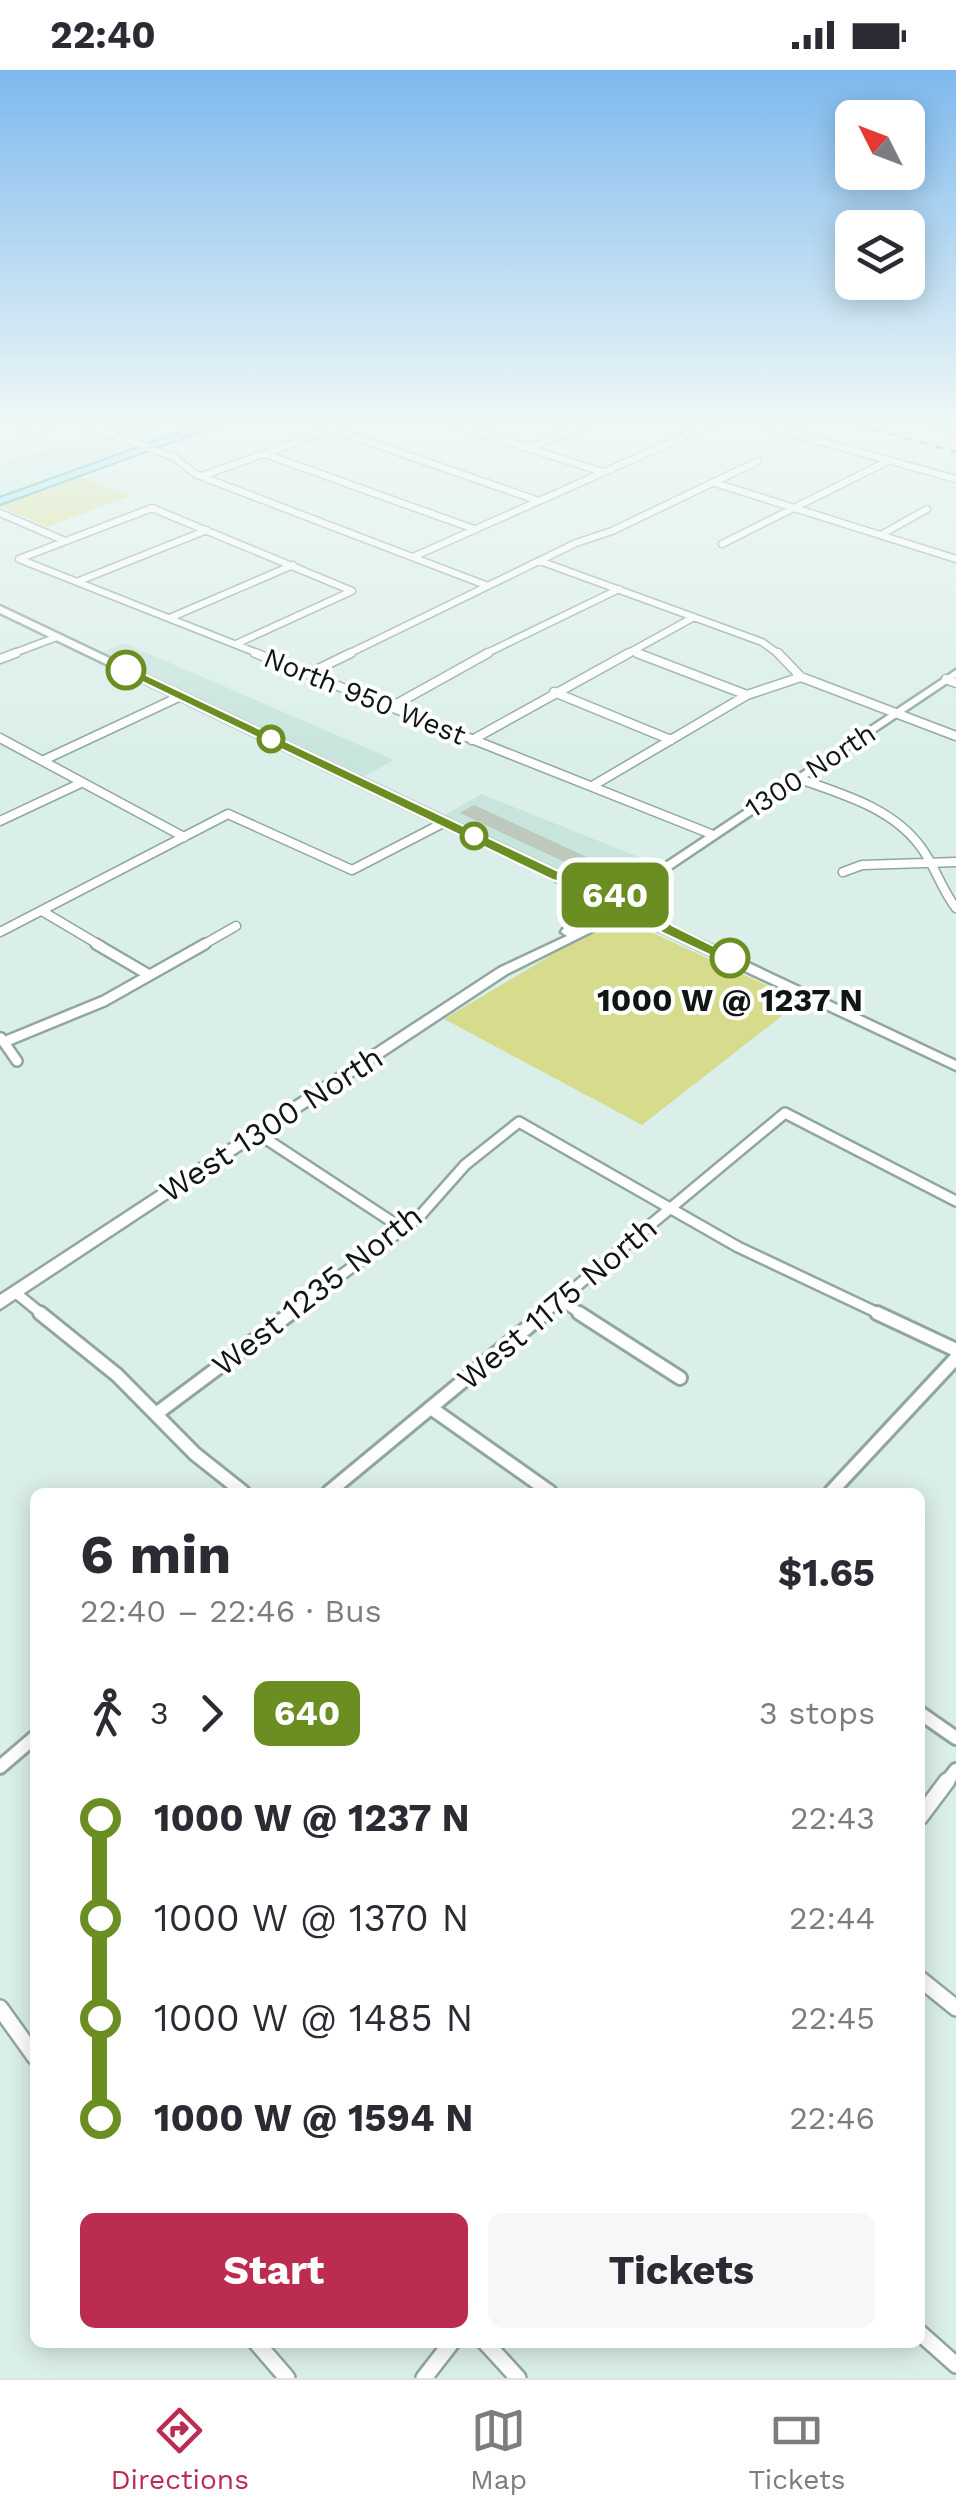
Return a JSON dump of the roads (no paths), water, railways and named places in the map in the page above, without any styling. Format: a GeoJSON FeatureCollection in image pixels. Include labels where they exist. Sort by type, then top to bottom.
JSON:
{"type":"FeatureCollection","features":[{"type":"Feature","properties":{"kind":"street"},"geometry":{"type":"LineString","coordinates":[[46,533],[65,541],[87,533]]}},
{"type":"Feature","properties":{"kind":"street"},"geometry":{"type":"LineString","coordinates":[[78,582],[200,533]]}},
{"type":"Feature","properties":{"kind":"street"},"geometry":{"type":"LineString","coordinates":[[214,533],[352,591],[236,644]]}},
{"type":"Feature","properties":{"kind":"street"},"geometry":{"type":"LineString","coordinates":[[350,533],[488,586]]}},
{"type":"Feature","properties":{"kind":"street"},"geometry":{"type":"LineString","coordinates":[[413,557],[469,533]]}},
{"type":"Feature","properties":{"kind":"street"},"geometry":{"type":"LineString","coordinates":[[308,674],[602,533]]}},
{"type":"Feature","properties":{"kind":"street"},"geometry":{"type":"LineString","coordinates":[[722,544],[745,533]]}},
{"type":"Feature","properties":{"kind":"street"},"geometry":{"type":"LineString","coordinates":[[874,533],[956,559]]}},
{"type":"Feature","properties":{"kind":"street"},"geometry":{"type":"LineString","coordinates":[[881,535],[885,533]]}},
{"type":"Feature","properties":{"kind":"street","name":"North 950 West"},"geometry":{"type":"LineString","coordinates":[[65,541],[18,558],[711,834]]}},
{"type":"Feature","properties":{"kind":"street"},"geometry":{"type":"LineString","coordinates":[[540,561],[774,647],[802,677],[956,736]]}},
{"type":"Feature","properties":{"kind":"street"},"geometry":{"type":"LineString","coordinates":[[172,617],[293,565]]}},
{"type":"Feature","properties":{"kind":"street"},"geometry":{"type":"LineString","coordinates":[[391,707],[619,590]]}},
{"type":"Feature","properties":{"kind":"street"},"geometry":{"type":"LineString","coordinates":[[0,609],[557,876],[631,898],[630,911]]}},
{"type":"Feature","properties":{"kind":"street"},"geometry":{"type":"LineString","coordinates":[[472,740],[694,618]]}},
{"type":"Feature","properties":{"kind":"street"},"geometry":{"type":"LineString","coordinates":[[0,660],[57,636]]}},
{"type":"Feature","properties":{"kind":"street"},"geometry":{"type":"LineString","coordinates":[[631,650],[747,695]]}},
{"type":"Feature","properties":{"kind":"street"},"geometry":{"type":"LineString","coordinates":[[594,786],[747,695],[802,677]]}},
{"type":"Feature","properties":{"kind":"street","name":"1300 North"},"geometry":{"type":"LineString","coordinates":[[599,904],[665,868],[711,834],[953,678]]}},
{"type":"Feature","properties":{"kind":"street"},"geometry":{"type":"LineString","coordinates":[[554,692],[671,740]]}},
{"type":"Feature","properties":{"kind":"street"},"geometry":{"type":"LineString","coordinates":[[44,760],[181,696]]}},
{"type":"Feature","properties":{"kind":"street"},"geometry":{"type":"LineString","coordinates":[[0,738],[184,837]]}},
{"type":"Feature","properties":{"kind":"street"},"geometry":{"type":"LineString","coordinates":[[797,778],[863,802],[888,816],[920,845],[938,884],[956,908]]}},
{"type":"Feature","properties":{"kind":"street"},"geometry":{"type":"LineString","coordinates":[[0,821],[81,783]]}},
{"type":"Feature","properties":{"kind":"street"},"geometry":{"type":"LineString","coordinates":[[0,932],[228,814],[352,870],[445,822]]}},
{"type":"Feature","properties":{"kind":"street"},"geometry":{"type":"LineString","coordinates":[[843,872],[862,865],[956,862]]}},
{"type":"Feature","properties":{"kind":"street","name":"1300 North"},"geometry":{"type":"LineString","coordinates":[[630,911],[665,868]]}},
{"type":"Feature","properties":{"kind":"street"},"geometry":{"type":"LineString","coordinates":[[557,876],[599,904],[630,911],[956,1066]]}},
{"type":"Feature","properties":{"kind":"street","name":"West 1300 North"},"geometry":{"type":"LineString","coordinates":[[544,950],[599,904]]}},
{"type":"Feature","properties":{"kind":"street"},"geometry":{"type":"LineString","coordinates":[[42,910],[150,975]]}},
{"type":"Feature","properties":{"kind":"street","name":"West 1300 North"},"geometry":{"type":"LineString","coordinates":[[0,1303],[503,971],[630,911]]}},
{"type":"Feature","properties":{"kind":"street"},"geometry":{"type":"LineString","coordinates":[[17,1061],[2,1040],[104,1001],[236,926]]}},
{"type":"Feature","properties":{"kind":"street","name":"West 1175 North"},"geometry":{"type":"LineString","coordinates":[[335,1488],[785,1113],[956,1201]]}},
{"type":"Feature","properties":{"kind":"street","name":"West 1235 North"},"geometry":{"type":"LineString","coordinates":[[156,1414],[403,1230],[419,1217],[464,1162],[519,1122],[670,1208]]}},
{"type":"Feature","properties":{"kind":"street"},"geometry":{"type":"LineString","coordinates":[[257,1133],[403,1230]]}},
{"type":"Feature","properties":{"kind":"street"},"geometry":{"type":"LineString","coordinates":[[670,1208],[785,1271],[877,1309],[956,1350]]}},
{"type":"Feature","properties":{"kind":"street"},"geometry":{"type":"LineString","coordinates":[[16,1293],[118,1375],[195,1454],[238,1488]]}},
{"type":"Feature","properties":{"kind":"street"},"geometry":{"type":"LineString","coordinates":[[560,1300],[680,1378]]}},
{"type":"Feature","properties":{"kind":"street"},"geometry":{"type":"LineString","coordinates":[[835,1488],[956,1358]]}},
{"type":"Feature","properties":{"kind":"street"},"geometry":{"type":"LineString","coordinates":[[431,1408],[544,1488]]}},
{"type":"Feature","properties":{"kind":"street"},"geometry":{"type":"LineString","coordinates":[[925,1716],[956,1738]]}},
{"type":"Feature","properties":{"kind":"street"},"geometry":{"type":"LineString","coordinates":[[0,1767],[30,1742]]}},
{"type":"Feature","properties":{"kind":"street"},"geometry":{"type":"LineString","coordinates":[[925,1810],[956,1770]]}},
{"type":"Feature","properties":{"kind":"street"},"geometry":{"type":"LineString","coordinates":[[925,1983],[956,2008]]}},
{"type":"Feature","properties":{"kind":"street"},"geometry":{"type":"LineString","coordinates":[[0,2008],[30,2051]]}},
{"type":"Feature","properties":{"kind":"street"},"geometry":{"type":"LineString","coordinates":[[925,2337],[956,2365]]}},
{"type":"Feature","properties":{"kind":"street"},"geometry":{"type":"LineString","coordinates":[[261,2348],[286,2378]]}},
{"type":"Feature","properties":{"kind":"street"},"geometry":{"type":"LineString","coordinates":[[424,2378],[447,2348]]}},
{"type":"Feature","properties":{"kind":"street"},"geometry":{"type":"LineString","coordinates":[[490,2348],[518,2378]]}},
{"type":"Feature","properties":{"kind":"place","name":"1000 W @ 1237 N"},"geometry":{"type":"Point","coordinates":[730,958]}}]}
